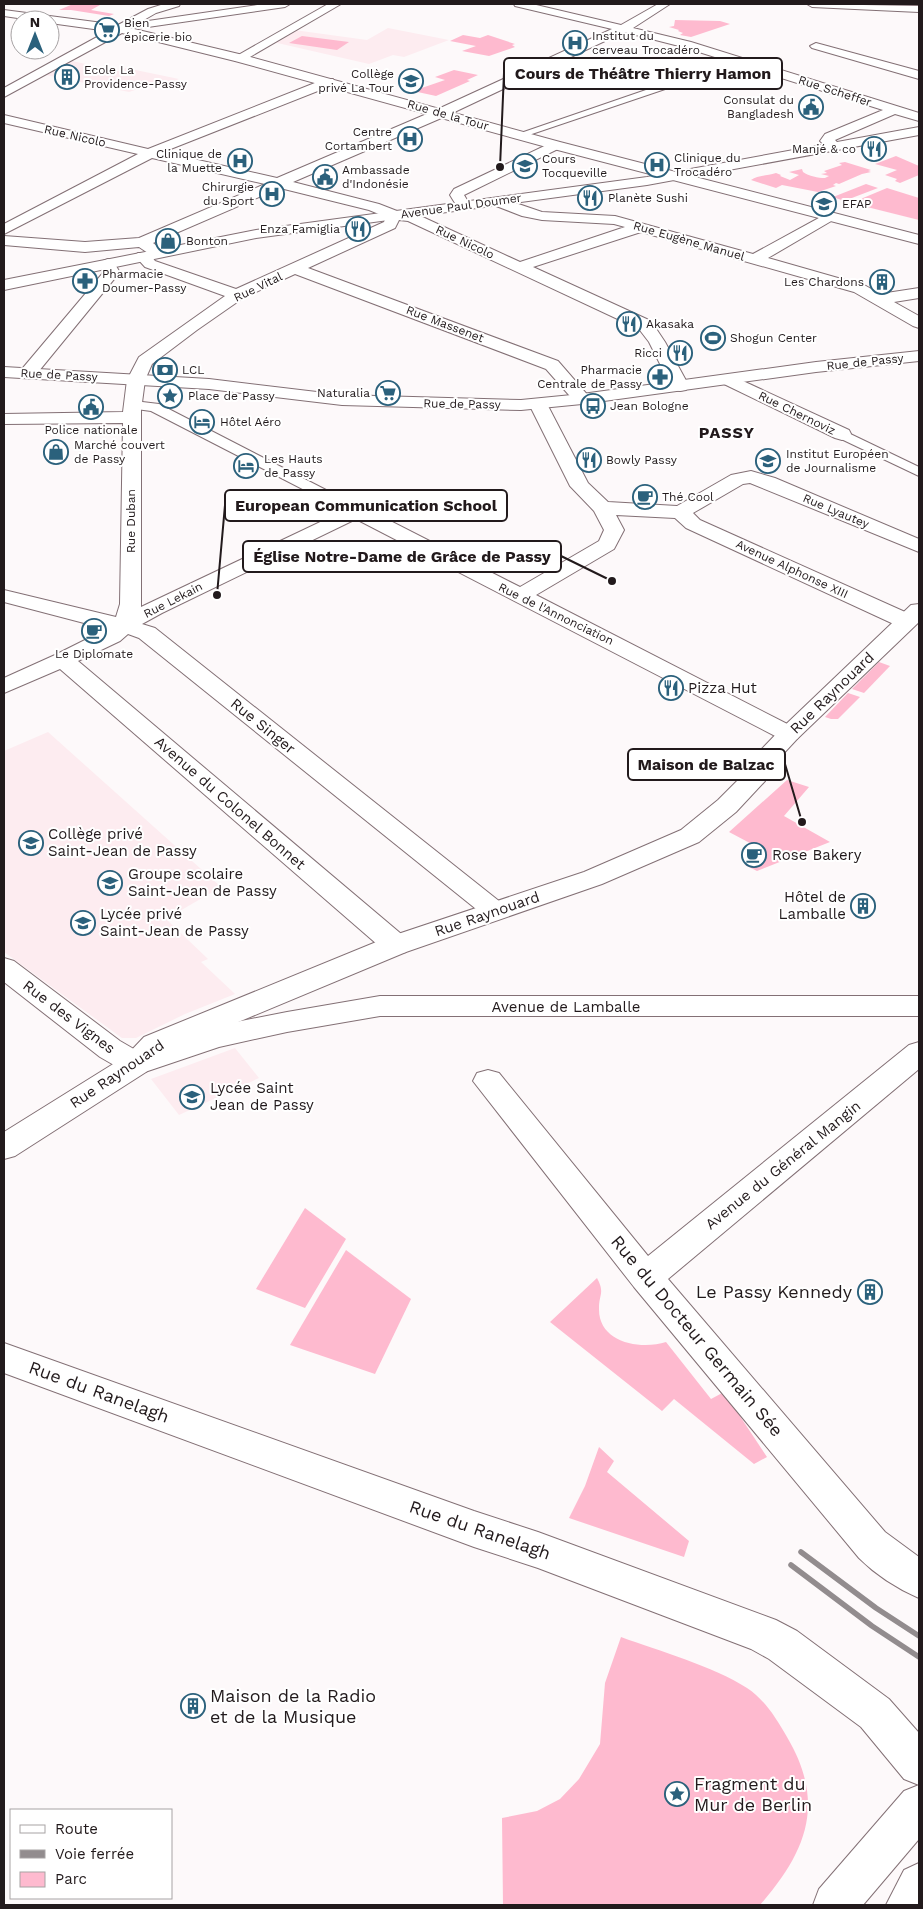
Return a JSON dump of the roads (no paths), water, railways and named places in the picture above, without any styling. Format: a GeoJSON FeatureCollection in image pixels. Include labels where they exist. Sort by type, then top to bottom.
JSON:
{"type":"FeatureCollection","features":[{"type":"Feature","properties":{"kind":"street"},"geometry":{"type":"LineString","coordinates":[[4,92],[152,11],[175,4]]}},
{"type":"Feature","properties":{"kind":"street"},"geometry":{"type":"LineString","coordinates":[[124,27],[285,4]]}},
{"type":"Feature","properties":{"kind":"street"},"geometry":{"type":"LineString","coordinates":[[240,58],[336,4]]}},
{"type":"Feature","properties":{"kind":"street","name":"Rue Scheffer"},"geometry":{"type":"LineString","coordinates":[[520,4],[687,44],[919,117]]}},
{"type":"Feature","properties":{"kind":"street"},"geometry":{"type":"LineString","coordinates":[[4,285],[108,264],[279,183],[441,114],[624,28],[665,4]]}},
{"type":"Feature","properties":{"kind":"street"},"geometry":{"type":"LineString","coordinates":[[812,4],[919,9]]}},
{"type":"Feature","properties":{"kind":"street","name":"Rue de la Tour"},"geometry":{"type":"LineString","coordinates":[[4,13],[124,27],[674,177],[919,240]]}},
{"type":"Feature","properties":{"kind":"street"},"geometry":{"type":"LineString","coordinates":[[816,46],[919,75]]}},
{"type":"Feature","properties":{"kind":"street"},"geometry":{"type":"LineString","coordinates":[[520,135],[739,60]]}},
{"type":"Feature","properties":{"kind":"street"},"geometry":{"type":"LineString","coordinates":[[863,69],[878,64]]}},
{"type":"Feature","properties":{"kind":"street"},"geometry":{"type":"LineString","coordinates":[[818,85],[834,79]]}},
{"type":"Feature","properties":{"kind":"street"},"geometry":{"type":"LineString","coordinates":[[4,230],[148,153],[329,82]]}},
{"type":"Feature","properties":{"kind":"street"},"geometry":{"type":"LineString","coordinates":[[835,146],[828,144],[827,141],[830,137],[893,110]]}},
{"type":"Feature","properties":{"kind":"street","name":"Rue Nicolo"},"geometry":{"type":"LineString","coordinates":[[4,118],[374,206],[394,215],[411,216],[645,325],[657,342],[680,386]]}},
{"type":"Feature","properties":{"kind":"street","name":"Avenue Paul Doumer"},"geometry":{"type":"LineString","coordinates":[[142,249],[160,253],[256,234],[674,177],[919,131]]}},
{"type":"Feature","properties":{"kind":"street"},"geometry":{"type":"LineString","coordinates":[[463,205],[457,195],[459,192],[555,145]]}},
{"type":"Feature","properties":{"kind":"street","name":"Rue Eugène Manuel"},"geometry":{"type":"LineString","coordinates":[[496,201],[527,213],[542,216],[612,219],[860,289],[919,323]]}},
{"type":"Feature","properties":{"kind":"street","name":"Rue Vital"},"geometry":{"type":"LineString","coordinates":[[136,380],[145,361],[191,326],[237,295],[390,225],[394,215]]}},
{"type":"Feature","properties":{"kind":"street"},"geometry":{"type":"LineString","coordinates":[[754,260],[828,217]]}},
{"type":"Feature","properties":{"kind":"street"},"geometry":{"type":"LineString","coordinates":[[519,267],[642,227]]}},
{"type":"Feature","properties":{"kind":"street"},"geometry":{"type":"LineString","coordinates":[[4,240],[142,249]]}},
{"type":"Feature","properties":{"kind":"street"},"geometry":{"type":"LineString","coordinates":[[142,249],[150,264],[237,295]]}},
{"type":"Feature","properties":{"kind":"street"},"geometry":{"type":"LineString","coordinates":[[28,373],[109,275],[111,271],[108,264]]}},
{"type":"Feature","properties":{"kind":"street","name":"Rue Massenet"},"geometry":{"type":"LineString","coordinates":[[296,268],[552,365],[582,399]]}},
{"type":"Feature","properties":{"kind":"street"},"geometry":{"type":"LineString","coordinates":[[879,300],[919,293]]}},
{"type":"Feature","properties":{"kind":"street","name":"Rue de Passy"},"geometry":{"type":"LineString","coordinates":[[4,372],[209,384],[342,400],[538,404],[919,356]]}},
{"type":"Feature","properties":{"kind":"street"},"geometry":{"type":"LineString","coordinates":[[4,419],[133,411],[136,380]]}},
{"type":"Feature","properties":{"kind":"street","name":"Rue Chernoviz"},"geometry":{"type":"LineString","coordinates":[[730,380],[919,472]]}},
{"type":"Feature","properties":{"kind":"street"},"geometry":{"type":"LineString","coordinates":[[519,596],[607,545],[614,530],[603,508],[580,486],[538,404]]}},
{"type":"Feature","properties":{"kind":"street","name":"Rue de l'Annonciation"},"geometry":{"type":"LineString","coordinates":[[133,411],[154,407],[789,734]]}},
{"type":"Feature","properties":{"kind":"street","name":"Rue Duban"},"geometry":{"type":"LineString","coordinates":[[125,625],[132,604],[133,411]]}},
{"type":"Feature","properties":{"kind":"street","name":"Rue Lyautey"},"geometry":{"type":"LineString","coordinates":[[681,512],[738,479],[751,477],[768,482],[919,546]]}},
{"type":"Feature","properties":{"kind":"street"},"geometry":{"type":"LineString","coordinates":[[603,508],[681,512]]}},
{"type":"Feature","properties":{"kind":"street","name":"Rue Lekain"},"geometry":{"type":"LineString","coordinates":[[4,686],[112,636],[125,625],[154,608],[356,511]]}},
{"type":"Feature","properties":{"kind":"street","name":"Avenue Alphonse XIII"},"geometry":{"type":"LineString","coordinates":[[681,512],[693,524],[913,616]]}},
{"type":"Feature","properties":{"kind":"street","name":"Rue Singer"},"geometry":{"type":"LineString","coordinates":[[4,596],[104,622],[125,625],[147,633],[495,911]]}},
{"type":"Feature","properties":{"kind":"street","name":"Rue Raynouard"},"geometry":{"type":"LineString","coordinates":[[4,1147],[136,1064],[154,1045],[396,945],[593,878],[690,836],[727,806],[756,776],[761,764],[789,734],[913,616]]}},
{"type":"Feature","properties":{"kind":"street","name":"Avenue du Colonel Bonnet"},"geometry":{"type":"LineString","coordinates":[[63,660],[396,945]]}},
{"type":"Feature","properties":{"kind":"street","name":"Rue des Vignes"},"geometry":{"type":"LineString","coordinates":[[4,968],[110,1049],[136,1064]]}},
{"type":"Feature","properties":{"kind":"street","name":"Avenue de Lamballe"},"geometry":{"type":"LineString","coordinates":[[136,1064],[216,1037],[287,1022],[380,1006],[919,1006]]}},
{"type":"Feature","properties":{"kind":"street","name":"Avenue de Lamballe"},"geometry":{"type":"LineString","coordinates":[[184,1033],[216,1037]]}},
{"type":"Feature","properties":{"kind":"street","name":"Avenue du Général Mangin"},"geometry":{"type":"LineString","coordinates":[[646,1277],[919,1053]]}},
{"type":"Feature","properties":{"kind":"street","name":"Rue du Docteur Germain Sée"},"geometry":{"type":"LineString","coordinates":[[488,1080],[646,1277],[872,1545],[919,1579]]}},
{"type":"Feature","properties":{"kind":"street","name":"Rue du Ranelagh"},"geometry":{"type":"LineString","coordinates":[[4,1358],[474,1529],[538,1550],[762,1634],[783,1645],[875,1713],[919,1764]]}},
{"type":"Feature","properties":{"kind":"street"},"geometry":{"type":"LineString","coordinates":[[835,1905],[919,1806]]}},
{"type":"Feature","properties":{"kind":"street"},"geometry":{"type":"LineString","coordinates":[[908,1905],[919,1885]]}},
{"type":"Feature","properties":{"kind":"railway"},"geometry":{"type":"LineString","coordinates":[[801,1552],[876,1608],[919,1636]]}},
{"type":"Feature","properties":{"kind":"railway"},"geometry":{"type":"LineString","coordinates":[[791,1565],[872,1626],[919,1657]]}},
{"type":"Feature","properties":{"kind":"place","name":"Bien épicerie bio"},"geometry":{"type":"Point","coordinates":[107,30]}},
{"type":"Feature","properties":{"kind":"place","name":"Institut du cerveau Trocadéro"},"geometry":{"type":"Point","coordinates":[575,43]}},
{"type":"Feature","properties":{"kind":"place","name":"Ecole La Providence-Passy"},"geometry":{"type":"Point","coordinates":[67,77]}},
{"type":"Feature","properties":{"kind":"place","name":"Collège privé La Tour"},"geometry":{"type":"Point","coordinates":[411,81]}},
{"type":"Feature","properties":{"kind":"place","name":"Consulat du Bangladesh"},"geometry":{"type":"Point","coordinates":[811,107]}},
{"type":"Feature","properties":{"kind":"place","name":"Centre Cortambert"},"geometry":{"type":"Point","coordinates":[410,139]}},
{"type":"Feature","properties":{"kind":"place","name":"Manjé & co"},"geometry":{"type":"Point","coordinates":[874,149]}},
{"type":"Feature","properties":{"kind":"place","name":"Clinique de la Muette"},"geometry":{"type":"Point","coordinates":[240,161]}},
{"type":"Feature","properties":{"kind":"place","name":"Clinique du Trocadéro"},"geometry":{"type":"Point","coordinates":[657,165]}},
{"type":"Feature","properties":{"kind":"place","name":"Cours Tocqueville"},"geometry":{"type":"Point","coordinates":[525,166]}},
{"type":"Feature","properties":{"kind":"place","name":"Cours de Théâtre Thierry Hamon"},"geometry":{"type":"Point","coordinates":[500,167]}},
{"type":"Feature","properties":{"kind":"place","name":"Ambassade d'Indonésie"},"geometry":{"type":"Point","coordinates":[325,177]}},
{"type":"Feature","properties":{"kind":"place","name":"Chirurgie du Sport"},"geometry":{"type":"Point","coordinates":[272,194]}},
{"type":"Feature","properties":{"kind":"place","name":"Planète Sushi"},"geometry":{"type":"Point","coordinates":[590,198]}},
{"type":"Feature","properties":{"kind":"place","name":"EFAP"},"geometry":{"type":"Point","coordinates":[824,204]}},
{"type":"Feature","properties":{"kind":"place","name":"Enza Famiglia"},"geometry":{"type":"Point","coordinates":[358,229]}},
{"type":"Feature","properties":{"kind":"place","name":"Bonton"},"geometry":{"type":"Point","coordinates":[168,241]}},
{"type":"Feature","properties":{"kind":"place","name":"Pharmacie Doumer-Passy"},"geometry":{"type":"Point","coordinates":[85,281]}},
{"type":"Feature","properties":{"kind":"place","name":"Les Chardons"},"geometry":{"type":"Point","coordinates":[882,282]}},
{"type":"Feature","properties":{"kind":"place","name":"Akasaka"},"geometry":{"type":"Point","coordinates":[629,324]}},
{"type":"Feature","properties":{"kind":"place","name":"Shogun Center"},"geometry":{"type":"Point","coordinates":[713,338]}},
{"type":"Feature","properties":{"kind":"place","name":"Ricci"},"geometry":{"type":"Point","coordinates":[680,353]}},
{"type":"Feature","properties":{"kind":"place","name":"LCL"},"geometry":{"type":"Point","coordinates":[165,370]}},
{"type":"Feature","properties":{"kind":"place","name":"Pharmacie Centrale de Passy"},"geometry":{"type":"Point","coordinates":[660,377]}},
{"type":"Feature","properties":{"kind":"place","name":"Naturalia"},"geometry":{"type":"Point","coordinates":[388,393]}},
{"type":"Feature","properties":{"kind":"place","name":"Place de Passy"},"geometry":{"type":"Point","coordinates":[170,396]}},
{"type":"Feature","properties":{"kind":"place","name":"Jean Bologne"},"geometry":{"type":"Point","coordinates":[593,406]}},
{"type":"Feature","properties":{"kind":"place","name":"Police nationale"},"geometry":{"type":"Point","coordinates":[91,407]}},
{"type":"Feature","properties":{"kind":"place","name":"Hôtel Aéro"},"geometry":{"type":"Point","coordinates":[202,422]}},
{"type":"Feature","properties":{"kind":"place","name":"Marché couvert de Passy"},"geometry":{"type":"Point","coordinates":[56,452]}},
{"type":"Feature","properties":{"kind":"place","name":"Bowly Passy"},"geometry":{"type":"Point","coordinates":[589,460]}},
{"type":"Feature","properties":{"kind":"place","name":"Institut Européen de Journalisme"},"geometry":{"type":"Point","coordinates":[768,461]}},
{"type":"Feature","properties":{"kind":"place","name":"Les Hauts de Passy"},"geometry":{"type":"Point","coordinates":[246,466]}},
{"type":"Feature","properties":{"kind":"place","name":"Thé Cool"},"geometry":{"type":"Point","coordinates":[645,497]}},
{"type":"Feature","properties":{"kind":"place","name":"Église Notre-Dame de Grâce de Passy"},"geometry":{"type":"Point","coordinates":[612,581]}},
{"type":"Feature","properties":{"kind":"place","name":"European Communication School"},"geometry":{"type":"Point","coordinates":[217,595]}},
{"type":"Feature","properties":{"kind":"place","name":"Le Diplomate"},"geometry":{"type":"Point","coordinates":[94,631]}},
{"type":"Feature","properties":{"kind":"place","name":"Pizza Hut"},"geometry":{"type":"Point","coordinates":[671,688]}},
{"type":"Feature","properties":{"kind":"place","name":"Maison de Balzac"},"geometry":{"type":"Point","coordinates":[802,822]}},
{"type":"Feature","properties":{"kind":"place","name":"Collège privé Saint-Jean de Passy"},"geometry":{"type":"Point","coordinates":[31,843]}},
{"type":"Feature","properties":{"kind":"place","name":"Rose Bakery"},"geometry":{"type":"Point","coordinates":[754,855]}},
{"type":"Feature","properties":{"kind":"place","name":"Groupe scolaire Saint-Jean de Passy"},"geometry":{"type":"Point","coordinates":[110,883]}},
{"type":"Feature","properties":{"kind":"place","name":"Hôtel de Lamballe"},"geometry":{"type":"Point","coordinates":[863,906]}},
{"type":"Feature","properties":{"kind":"place","name":"Lycée privé Saint-Jean de Passy"},"geometry":{"type":"Point","coordinates":[83,923]}},
{"type":"Feature","properties":{"kind":"place","name":"Lycée Saint Jean de Passy"},"geometry":{"type":"Point","coordinates":[192,1097]}},
{"type":"Feature","properties":{"kind":"place","name":"Le Passy Kennedy"},"geometry":{"type":"Point","coordinates":[870,1292]}},
{"type":"Feature","properties":{"kind":"place","name":"Maison de la Radio et de la Musique"},"geometry":{"type":"Point","coordinates":[193,1706]}},
{"type":"Feature","properties":{"kind":"place","name":"Fragment du Mur de Berlin"},"geometry":{"type":"Point","coordinates":[677,1794]}},
{"type":"Feature","properties":{"kind":"district","name":"PASSY"},"geometry":{"type":"Point","coordinates":[727,432]}}]}
